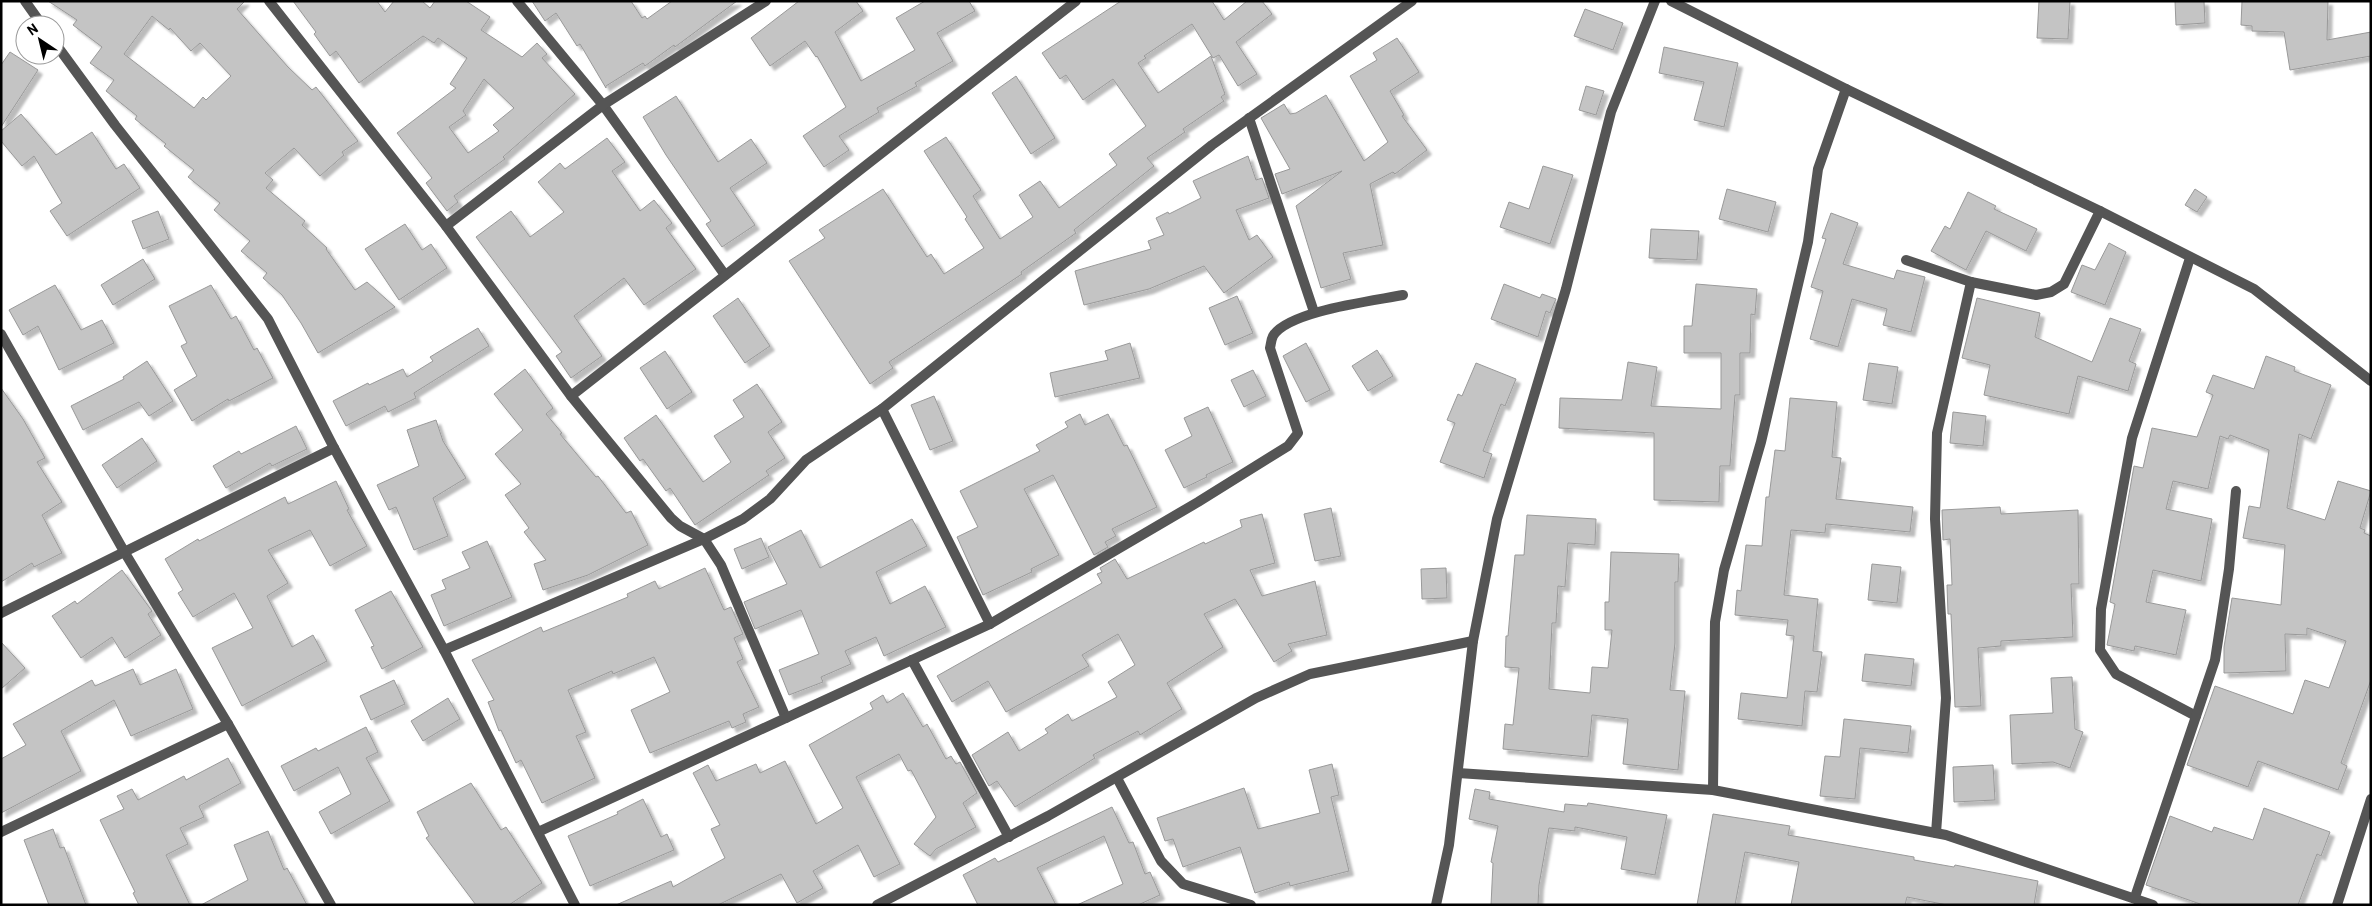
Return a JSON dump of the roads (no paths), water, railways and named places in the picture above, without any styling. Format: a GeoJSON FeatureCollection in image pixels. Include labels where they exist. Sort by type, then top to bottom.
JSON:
{"type":"FeatureCollection","features":[{"type":"Feature","properties":{"kind":"street"},"geometry":{"type":"LineString","coordinates":[[25,1],[35,15]]}},
{"type":"Feature","properties":{"kind":"street"},"geometry":{"type":"LineString","coordinates":[[269,1],[446,226],[571,396],[671,518],[680,526],[704,539],[722,565],[786,718]]}},
{"type":"Feature","properties":{"kind":"street"},"geometry":{"type":"LineString","coordinates":[[517,1],[603,105],[725,275]]}},
{"type":"Feature","properties":{"kind":"street"},"geometry":{"type":"LineString","coordinates":[[571,396],[1076,1]]}},
{"type":"Feature","properties":{"kind":"street"},"geometry":{"type":"LineString","coordinates":[[444,650],[704,539],[743,519],[770,498],[806,460],[882,409],[1212,145],[1412,1]]}},
{"type":"Feature","properties":{"kind":"street"},"geometry":{"type":"LineString","coordinates":[[1436,905],[1449,845],[1473,640],[1497,520],[1566,289],[1611,112],[1654,1]]}},
{"type":"Feature","properties":{"kind":"street"},"geometry":{"type":"LineString","coordinates":[[1671,1],[1846,89],[2100,211],[2254,289],[2371,382]]}},
{"type":"Feature","properties":{"kind":"street"},"geometry":{"type":"LineString","coordinates":[[446,226],[603,105],[761,3]]}},
{"type":"Feature","properties":{"kind":"street"},"geometry":{"type":"LineString","coordinates":[[65,57],[115,126],[268,319],[334,448],[444,650],[575,905]]}},
{"type":"Feature","properties":{"kind":"street"},"geometry":{"type":"LineString","coordinates":[[1713,790],[1714,622],[1724,570],[1760,442],[1808,242],[1818,169],[1846,89]]}},
{"type":"Feature","properties":{"kind":"street"},"geometry":{"type":"LineString","coordinates":[[1249,118],[1314,312]]}},
{"type":"Feature","properties":{"kind":"street"},"geometry":{"type":"LineString","coordinates":[[1906,260],[1971,282],[2036,295],[2051,292],[2064,284],[2100,211]]}},
{"type":"Feature","properties":{"kind":"street"},"geometry":{"type":"LineString","coordinates":[[2190,258],[2132,438],[2101,609],[2100,650],[2116,674],[2196,716]]}},
{"type":"Feature","properties":{"kind":"street"},"geometry":{"type":"LineString","coordinates":[[1936,833],[1946,698],[1935,519],[1938,434],[1971,282]]}},
{"type":"Feature","properties":{"kind":"street"},"geometry":{"type":"LineString","coordinates":[[538,832],[990,624],[1198,502],[1288,446],[1298,433],[1270,348],[1272,338],[1280,328],[1314,312],[1403,295]]}},
{"type":"Feature","properties":{"kind":"street"},"geometry":{"type":"LineString","coordinates":[[1,334],[125,553],[228,724],[331,905]]}},
{"type":"Feature","properties":{"kind":"street"},"geometry":{"type":"LineString","coordinates":[[882,409],[990,624]]}},
{"type":"Feature","properties":{"kind":"street"},"geometry":{"type":"LineString","coordinates":[[1,613],[334,448]]}},
{"type":"Feature","properties":{"kind":"street"},"geometry":{"type":"LineString","coordinates":[[2135,897],[2215,660],[2229,569],[2236,491]]}},
{"type":"Feature","properties":{"kind":"street"},"geometry":{"type":"LineString","coordinates":[[877,905],[1009,837],[1117,778],[1256,698],[1310,674],[1473,640]]}},
{"type":"Feature","properties":{"kind":"street"},"geometry":{"type":"LineString","coordinates":[[912,660],[1009,837]]}},
{"type":"Feature","properties":{"kind":"street"},"geometry":{"type":"LineString","coordinates":[[1,832],[228,724]]}},
{"type":"Feature","properties":{"kind":"street"},"geometry":{"type":"LineString","coordinates":[[1458,774],[1713,790],[1936,833],[2135,897],[2153,905]]}},
{"type":"Feature","properties":{"kind":"street"},"geometry":{"type":"LineString","coordinates":[[1117,778],[1161,861],[1184,884],[1251,905]]}},
{"type":"Feature","properties":{"kind":"street"},"geometry":{"type":"LineString","coordinates":[[2337,905],[2371,799]]}}]}
